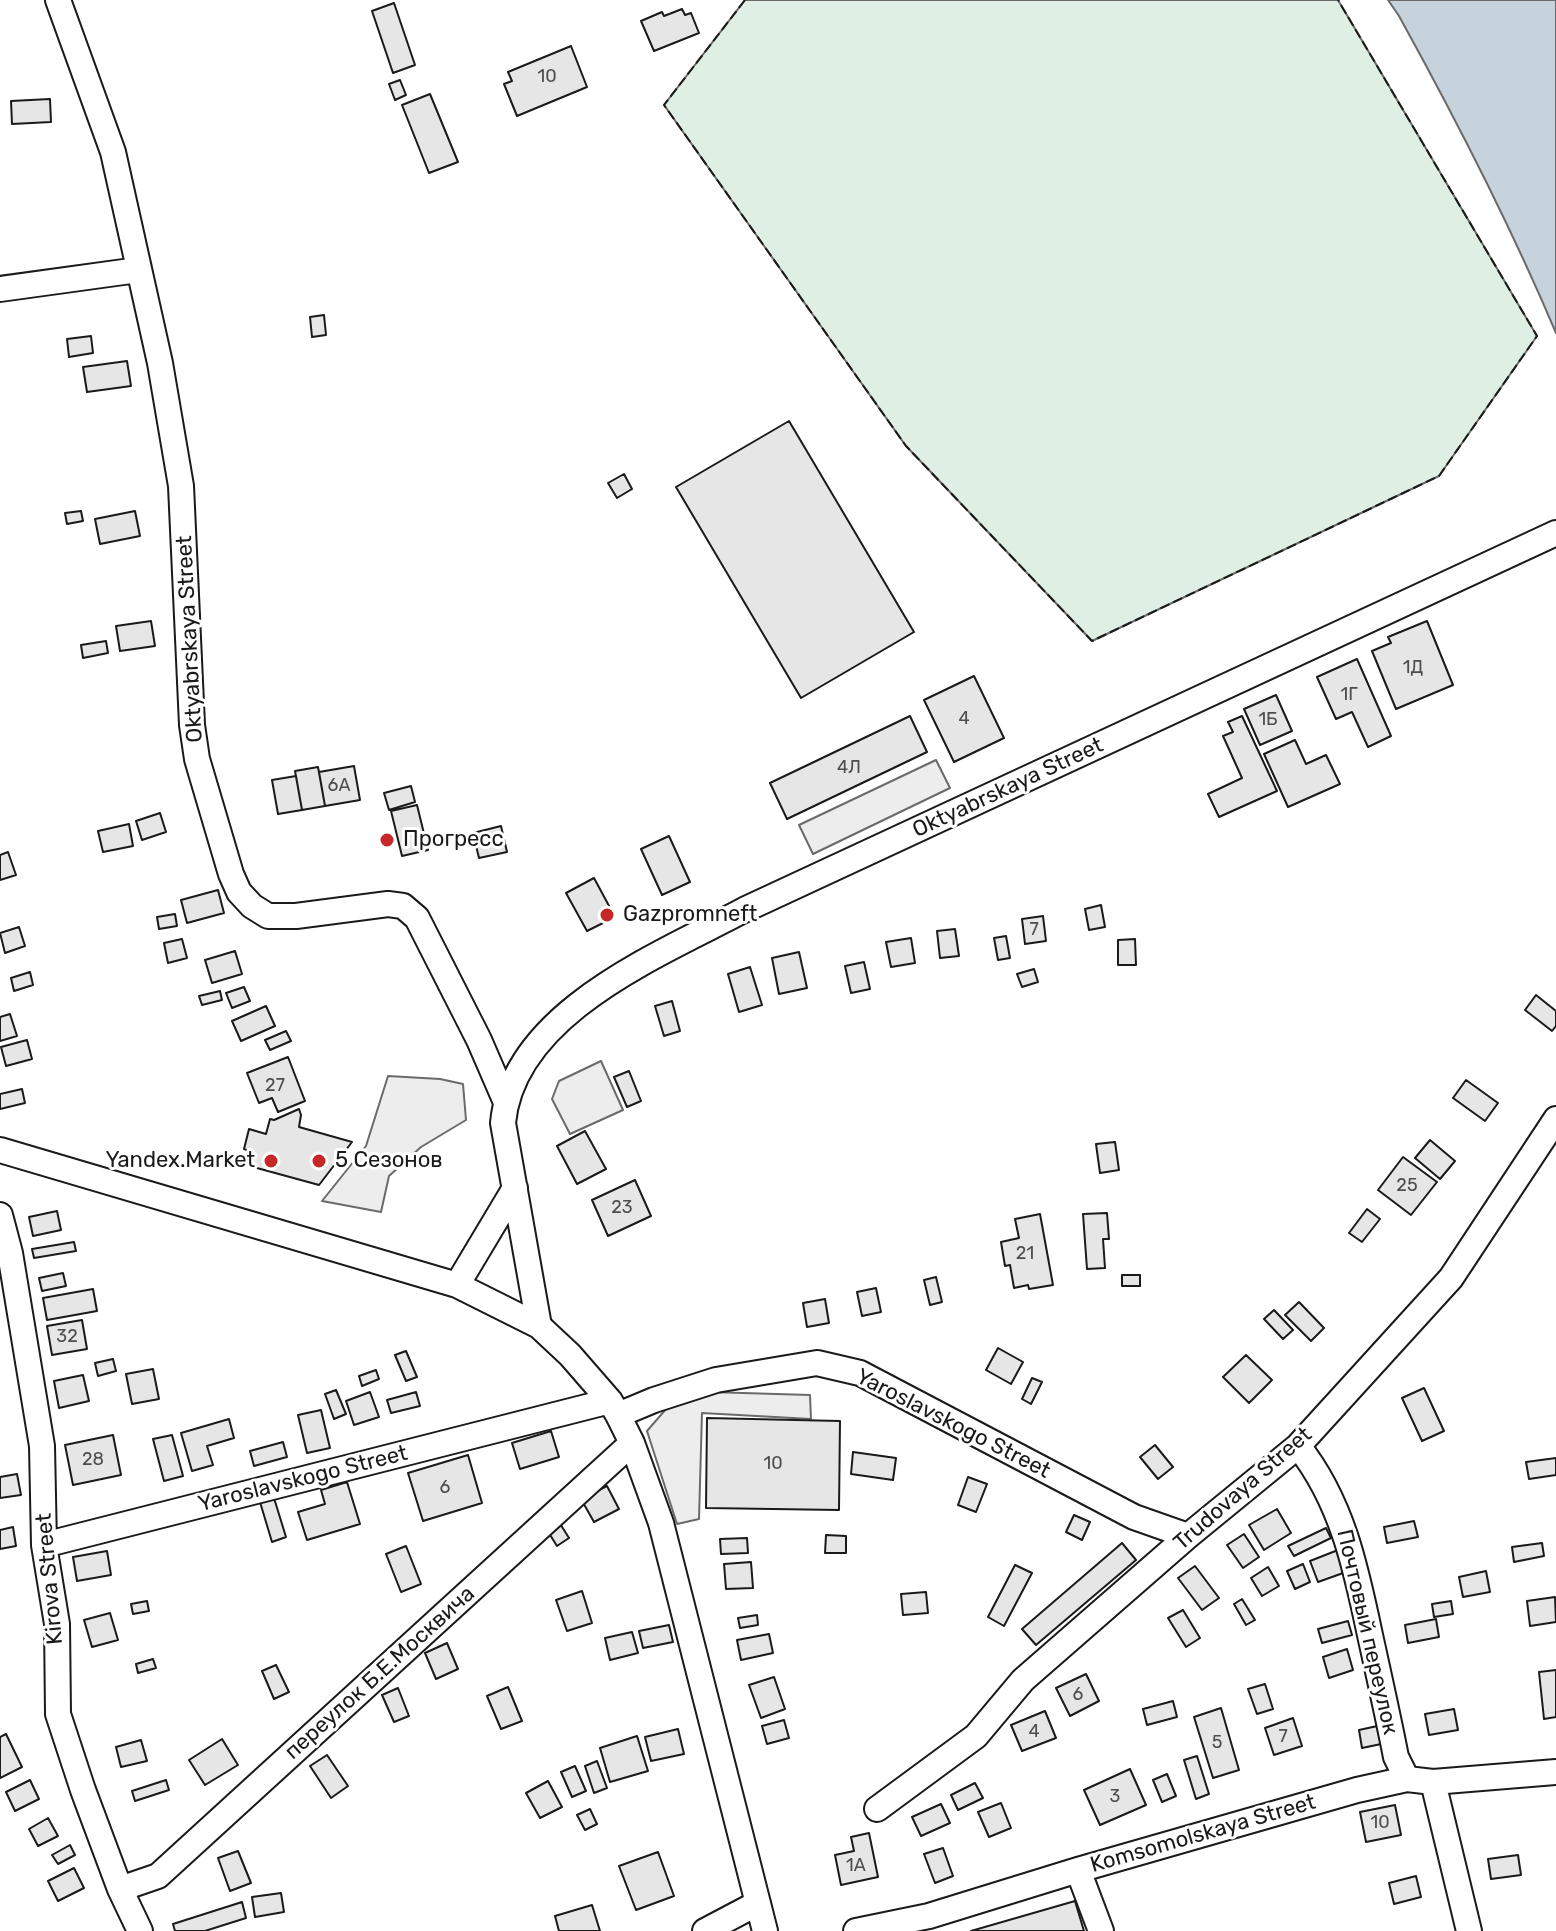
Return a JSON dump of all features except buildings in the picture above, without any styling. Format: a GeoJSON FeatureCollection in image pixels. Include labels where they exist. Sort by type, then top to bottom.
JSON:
{"type":"FeatureCollection","features":[{"type":"Feature","properties":{"kind":"street","name":"Oktyabrskaya Street"},"geometry":{"type":"LineString","coordinates":[[58,0],[113,152],[160,363],[181,486],[192,725],[197,759],[231,874],[239,892],[252,906],[268,916],[343,911],[388,904],[403,906],[417,918],[479,1040],[505,1100]]}},
{"type":"Feature","properties":{"kind":"street"},"geometry":{"type":"LineString","coordinates":[[0,289],[138,270]]}},
{"type":"Feature","properties":{"kind":"street","name":"Oktyabrskaya Street"},"geometry":{"type":"LineString","coordinates":[[539,1326],[503,1123],[505,1100],[519,1068],[553,1027],[584,1001],[648,960],[756,904],[1556,533]]}},
{"type":"Feature","properties":{"kind":"street","name":"Trudovaya Street"},"geometry":{"type":"LineString","coordinates":[[877,1809],[976,1736],[1023,1680],[1188,1536],[1298,1446],[1451,1278],[1556,1119]]}},
{"type":"Feature","properties":{"kind":"street"},"geometry":{"type":"LineString","coordinates":[[0,1150],[457,1285],[539,1326],[570,1355],[614,1408],[632,1443],[661,1523],[765,1931]]}},
{"type":"Feature","properties":{"kind":"street"},"geometry":{"type":"LineString","coordinates":[[457,1285],[515,1188]]}},
{"type":"Feature","properties":{"kind":"street","name":"Kirova Street"},"geometry":{"type":"LineString","coordinates":[[0,1215],[10,1253],[42,1446],[44,1545],[57,1624],[58,1714],[120,1889],[140,1931]]}},
{"type":"Feature","properties":{"kind":"street","name":"Yaroslavskogo Street"},"geometry":{"type":"LineString","coordinates":[[44,1545],[654,1400],[716,1380],[817,1363],[860,1373],[1134,1517],[1188,1536]]}},
{"type":"Feature","properties":{"kind":"street","name":"переулок Б.Е.Москвича"},"geometry":{"type":"LineString","coordinates":[[120,1889],[158,1876],[632,1443]]}},
{"type":"Feature","properties":{"kind":"street","name":"Почтовый переулок"},"geometry":{"type":"LineString","coordinates":[[1298,1446],[1321,1480],[1339,1516],[1354,1560],[1396,1757],[1407,1779]]}},
{"type":"Feature","properties":{"kind":"street","name":"Komsomolskaya Street"},"geometry":{"type":"LineString","coordinates":[[856,1931],[929,1916],[1357,1790],[1407,1779],[1433,1782],[1556,1772]]}},
{"type":"Feature","properties":{"kind":"street"},"geometry":{"type":"LineString","coordinates":[[1433,1782],[1469,1931]]}},
{"type":"Feature","properties":{"kind":"street"},"geometry":{"type":"LineString","coordinates":[[1078,1870],[1101,1931]]}},
{"type":"Feature","properties":{"kind":"street"},"geometry":{"type":"LineString","coordinates":[[705,1931],[758,1903]]}},
{"type":"Feature","properties":{"kind":"green space"},"geometry":{"type":"Polygon","coordinates":[[[745,0],[1338,0],[1537,336],[1439,476],[1092,641],[906,446],[664,105],[745,0]]]}},
{"type":"Feature","properties":{"kind":"shaded area"},"geometry":{"type":"Polygon","coordinates":[[[1388,0],[1556,0],[1556,333],[1482,172],[1388,0]]]}},
{"type":"Feature","properties":{"kind":"shaded area"},"geometry":{"type":"Polygon","coordinates":[[[936,760],[950,788],[813,854],[799,825],[936,760]]]}},
{"type":"Feature","properties":{"kind":"shaded area"},"geometry":{"type":"Polygon","coordinates":[[[601,1061],[623,1110],[570,1134],[552,1099],[559,1081],[601,1061]]]}},
{"type":"Feature","properties":{"kind":"shaded area"},"geometry":{"type":"Polygon","coordinates":[[[388,1076],[440,1079],[463,1084],[466,1120],[421,1147],[389,1176],[381,1212],[322,1201],[366,1146],[388,1076]]]}},
{"type":"Feature","properties":{"kind":"shaded area"},"geometry":{"type":"Polygon","coordinates":[[[709,1392],[810,1395],[811,1419],[702,1413],[699,1519],[677,1524],[647,1431],[666,1409],[709,1392]]]}},
{"type":"Feature","properties":{"kind":"fence"},"geometry":{"type":"LineString","coordinates":[[745,0],[664,105],[906,446],[1092,641],[1439,476],[1537,336],[1338,0]]}},
{"type":"Feature","properties":{"kind":"place","name":"Прогресс"},"geometry":{"type":"Point","coordinates":[387,840]}},
{"type":"Feature","properties":{"kind":"place","name":"Gazpromneft"},"geometry":{"type":"Point","coordinates":[607,915]}},
{"type":"Feature","properties":{"kind":"place","name":"Yandex.Market"},"geometry":{"type":"Point","coordinates":[271,1161]}},
{"type":"Feature","properties":{"kind":"place","name":"5 Сезонов"},"geometry":{"type":"Point","coordinates":[319,1161]}}]}
